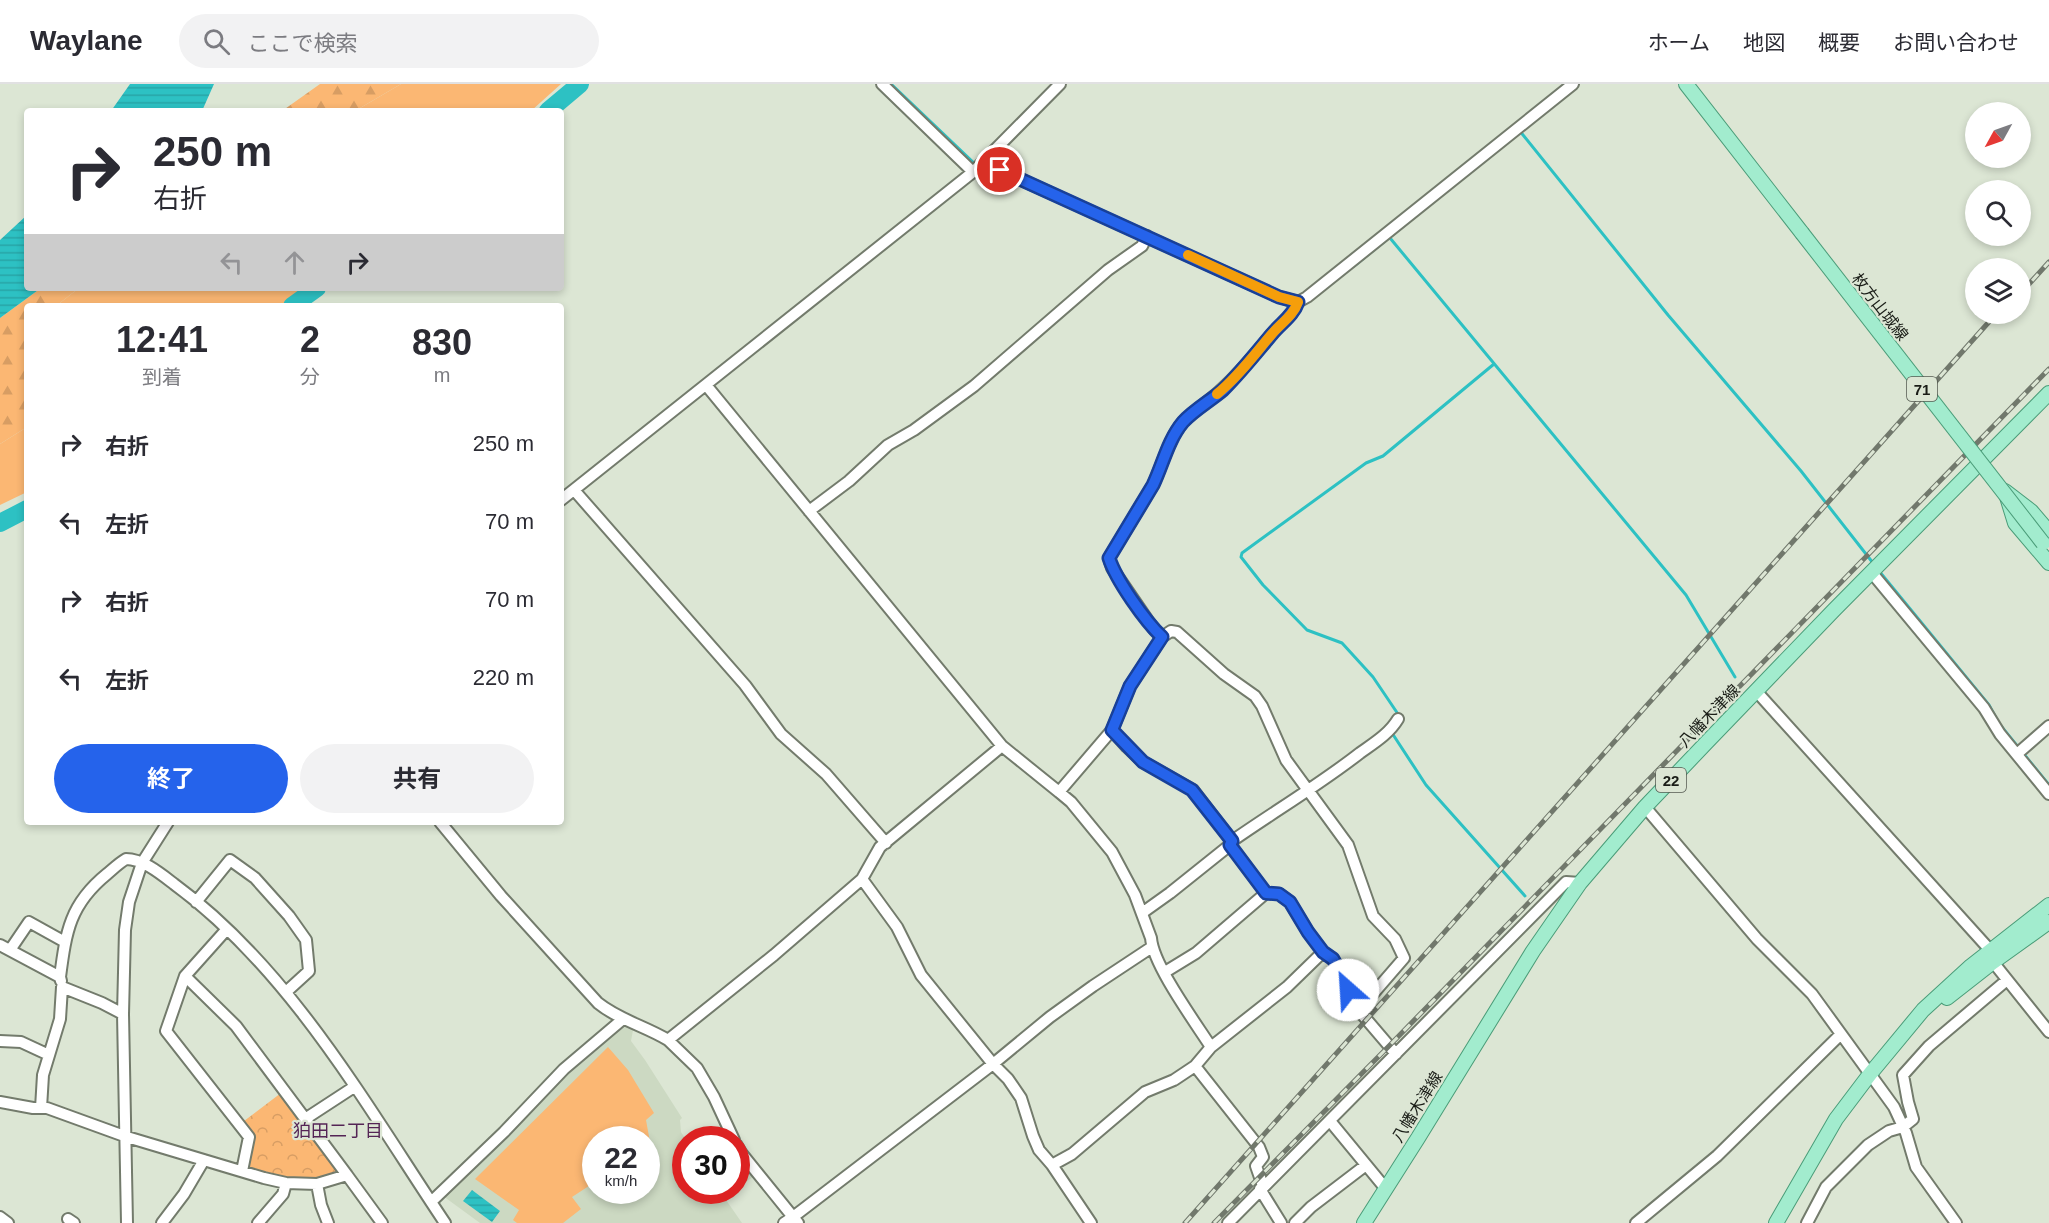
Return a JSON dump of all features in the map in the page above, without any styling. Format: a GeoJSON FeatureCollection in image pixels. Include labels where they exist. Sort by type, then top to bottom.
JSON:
{"type":"FeatureCollection","features":[{"type":"Feature","properties":{"kind":"main road","name":"枚方山城線"},"geometry":{"type":"LineString","coordinates":[[1686,84],[2047,541]]}},
{"type":"Feature","properties":{"kind":"main road","name":"八幡木津線"},"geometry":{"type":"LineString","coordinates":[[1364,1223],[1533,951],[1580,883],[1645,807],[2049,393]]}},
{"type":"Feature","properties":{"kind":"main road","name":"71"},"geometry":{"type":"LineString","coordinates":[[1982,462],[2006,492],[2031,511],[2047,541]]}},
{"type":"Feature","properties":{"kind":"main road","name":"71"},"geometry":{"type":"LineString","coordinates":[[2006,492],[2015,523],[2049,563]]}},
{"type":"Feature","properties":{"kind":"main road"},"geometry":{"type":"LineString","coordinates":[[1776,1223],[1818,1150],[1872,1076],[1926,1017],[2049,905]]}},
{"type":"Feature","properties":{"kind":"main road"},"geometry":{"type":"LineString","coordinates":[[1991,956],[2049,922]]}},
{"type":"Feature","properties":{"kind":"street"},"geometry":{"type":"LineString","coordinates":[[882,84],[973,172]]}},
{"type":"Feature","properties":{"kind":"street"},"geometry":{"type":"LineString","coordinates":[[564,498],[973,172],[1060,84]]}},
{"type":"Feature","properties":{"kind":"street"},"geometry":{"type":"LineString","coordinates":[[1162,637],[1153,628],[1112,568],[1109,558],[1153,485],[1161,460],[1183,423],[1250,363],[1273,333],[1294,312],[1298,302],[1573,84]]}},
{"type":"Feature","properties":{"kind":"street"},"geometry":{"type":"LineString","coordinates":[[990,155],[1000,170],[1279,297],[1298,302]]}},
{"type":"Feature","properties":{"kind":"street"},"geometry":{"type":"LineString","coordinates":[[809,511],[849,481],[888,445],[914,430],[974,386],[1108,270],[1142,246],[1147,236]]}},
{"type":"Feature","properties":{"kind":"street"},"geometry":{"type":"LineString","coordinates":[[706,385],[1002,746],[1071,802],[1112,852],[1124,871],[1142,913],[1152,947],[1211,1047]]}},
{"type":"Feature","properties":{"kind":"street"},"geometry":{"type":"LineString","coordinates":[[574,490],[745,685],[781,734],[826,774],[886,843]]}},
{"type":"Feature","properties":{"kind":"street"},"geometry":{"type":"LineString","coordinates":[[1872,573],[1984,708],[2000,734],[2049,794]]}},
{"type":"Feature","properties":{"kind":"street"},"geometry":{"type":"LineString","coordinates":[[1059,792],[1112,730],[1130,686],[1162,637],[1171,631],[1178,632],[1224,674],[1256,696],[1286,760],[1348,845],[1373,916],[1395,939],[1404,958],[1359,1010]]}},
{"type":"Feature","properties":{"kind":"street"},"geometry":{"type":"LineString","coordinates":[[1757,692],[1991,956],[2007,980],[2049,1032]]}},
{"type":"Feature","properties":{"kind":"street"},"geometry":{"type":"LineString","coordinates":[[1142,913],[1231,843],[1308,791],[1392,729],[1398,719]]}},
{"type":"Feature","properties":{"kind":"street"},"geometry":{"type":"LineString","coordinates":[[2017,754],[2049,726]]}},
{"type":"Feature","properties":{"kind":"street"},"geometry":{"type":"LineString","coordinates":[[1112,730],[1143,762],[1192,790],[1266,893]]}},
{"type":"Feature","properties":{"kind":"street"},"geometry":{"type":"LineString","coordinates":[[668,1040],[774,955],[862,879],[880,848],[1002,746]]}},
{"type":"Feature","properties":{"kind":"street"},"geometry":{"type":"LineString","coordinates":[[1645,807],[1757,939],[1812,994],[1894,1107],[1916,1167],[1956,1223]]}},
{"type":"Feature","properties":{"kind":"street"},"geometry":{"type":"LineString","coordinates":[[127,1223],[123,1014],[125,930],[129,902],[142,863],[166,825]]}},
{"type":"Feature","properties":{"kind":"street"},"geometry":{"type":"LineString","coordinates":[[442,825],[501,896],[591,996],[605,1009],[622,1019],[668,1040],[697,1068],[727,1126]]}},
{"type":"Feature","properties":{"kind":"street"},"geometry":{"type":"LineString","coordinates":[[41,1108],[42,1075],[60,1019],[65,942],[76,909],[87,891],[124,860],[129,859],[142,863],[164,876],[196,902],[227,929],[286,992],[321,1037],[445,1223]]}},
{"type":"Feature","properties":{"kind":"street"},"geometry":{"type":"LineString","coordinates":[[196,902],[230,860],[255,878],[289,916],[306,940],[309,971],[286,992]]}},
{"type":"Feature","properties":{"kind":"street"},"geometry":{"type":"LineString","coordinates":[[862,879],[897,927],[921,975],[993,1064],[1008,1079],[1021,1098],[1039,1150],[1052,1165],[1091,1223]]}},
{"type":"Feature","properties":{"kind":"street"},"geometry":{"type":"LineString","coordinates":[[1228,1223],[1566,882],[1580,883]]}},
{"type":"Feature","properties":{"kind":"street"},"geometry":{"type":"LineString","coordinates":[[1165,972],[1196,953],[1266,893],[1279,894],[1290,902],[1323,952],[1333,959],[1355,1006],[1396,1054]]}},
{"type":"Feature","properties":{"kind":"street"},"geometry":{"type":"LineString","coordinates":[[65,942],[29,922],[5,947],[61,982],[123,1014]]}},
{"type":"Feature","properties":{"kind":"street"},"geometry":{"type":"LineString","coordinates":[[227,929],[185,976],[166,1031],[249,1137],[242,1171]]}},
{"type":"Feature","properties":{"kind":"street"},"geometry":{"type":"LineString","coordinates":[[750,1165],[792,1221],[1050,1017],[1152,947]]}},
{"type":"Feature","properties":{"kind":"street"},"geometry":{"type":"LineString","coordinates":[[1052,1165],[1072,1154],[1145,1092],[1163,1086],[1195,1066],[1211,1047],[1287,987],[1323,952]]}},
{"type":"Feature","properties":{"kind":"street"},"geometry":{"type":"LineString","coordinates":[[185,976],[236,1026],[382,1223]]}},
{"type":"Feature","properties":{"kind":"street"},"geometry":{"type":"LineString","coordinates":[[1807,1223],[1826,1186],[1859,1153],[1877,1138],[1903,1127],[1913,1119],[1903,1075],[1929,1046],[2007,980]]}},
{"type":"Feature","properties":{"kind":"street"},"geometry":{"type":"LineString","coordinates":[[431,1202],[504,1132],[564,1069],[622,1019]]}},
{"type":"Feature","properties":{"kind":"street"},"geometry":{"type":"LineString","coordinates":[[1636,1223],[1718,1156],[1841,1034]]}},
{"type":"Feature","properties":{"kind":"street"},"geometry":{"type":"LineString","coordinates":[[0,1041],[21,1042],[49,1054]]}},
{"type":"Feature","properties":{"kind":"street"},"geometry":{"type":"LineString","coordinates":[[1195,1066],[1259,1147],[1263,1157],[1256,1166],[1261,1188],[1281,1223]]}},
{"type":"Feature","properties":{"kind":"street"},"geometry":{"type":"LineString","coordinates":[[305,1119],[354,1087]]}},
{"type":"Feature","properties":{"kind":"street"},"geometry":{"type":"LineString","coordinates":[[0,1102],[47,1108],[127,1137],[286,1183],[316,1184],[347,1175]]}},
{"type":"Feature","properties":{"kind":"street"},"geometry":{"type":"LineString","coordinates":[[1330,1121],[1386,1189]]}},
{"type":"Feature","properties":{"kind":"street"},"geometry":{"type":"LineString","coordinates":[[162,1223],[184,1194],[204,1160]]}},
{"type":"Feature","properties":{"kind":"street"},"geometry":{"type":"LineString","coordinates":[[1295,1223],[1318,1200],[1366,1165]]}},
{"type":"Feature","properties":{"kind":"street"},"geometry":{"type":"LineString","coordinates":[[258,1223],[283,1194],[286,1183]]}},
{"type":"Feature","properties":{"kind":"street"},"geometry":{"type":"LineString","coordinates":[[316,1184],[328,1223]]}},
{"type":"Feature","properties":{"kind":"street"},"geometry":{"type":"LineString","coordinates":[[0,1216],[8,1223]]}},
{"type":"Feature","properties":{"kind":"shaded area"},"geometry":{"type":"Polygon","coordinates":[[[621,1023],[633,1030],[631,1041],[682,1118],[680,1126],[672,1126],[672,1204],[729,1204],[742,1223],[480,1223],[443,1196],[567,1072],[621,1023]]]}},
{"type":"Feature","properties":{"kind":"green space"},"geometry":{"type":"Polygon","coordinates":[[[320,84],[401,84],[360,108],[286,108],[320,84]]]}},
{"type":"Feature","properties":{"kind":"green space"},"geometry":{"type":"Polygon","coordinates":[[[401,84],[561,84],[534,108],[360,108],[401,84]]]}},
{"type":"Feature","properties":{"kind":"green space"},"geometry":{"type":"Polygon","coordinates":[[[37,291],[75,291],[60,303],[24,303],[24,429],[0,444],[0,318],[37,291]]]}},
{"type":"Feature","properties":{"kind":"green space"},"geometry":{"type":"Polygon","coordinates":[[[75,291],[305,291],[290,303],[60,303],[75,291]]]}},
{"type":"Feature","properties":{"kind":"green space"},"geometry":{"type":"Polygon","coordinates":[[[24,429],[24,493],[0,505],[0,444],[24,429]]]}},
{"type":"Feature","properties":{"kind":"green space"},"geometry":{"type":"Polygon","coordinates":[[[608,1047],[628,1070],[654,1113],[646,1120],[647,1126],[582,1126],[582,1190],[572,1197],[581,1209],[563,1223],[517,1223],[513,1220],[519,1210],[475,1179],[608,1047]]]}},
{"type":"Feature","properties":{"kind":"green space"},"geometry":{"type":"Polygon","coordinates":[[[281,1093],[337,1169],[335,1175],[313,1179],[293,1178],[250,1169],[247,1163],[255,1136],[244,1121],[281,1093]]]}},
{"type":"Feature","properties":{"kind":"water"},"geometry":{"type":"Polygon","coordinates":[[[130,84],[214,84],[203,108],[113,108],[130,84]]]}},
{"type":"Feature","properties":{"kind":"water"},"geometry":{"type":"Polygon","coordinates":[[[24,218],[24,291],[37,291],[0,318],[0,240],[24,218]]]}},
{"type":"Feature","properties":{"kind":"water"},"geometry":{"type":"Polygon","coordinates":[[[472,1190],[500,1211],[492,1222],[463,1201],[472,1190]]]}},
{"type":"Feature","properties":{"kind":"waterway"},"geometry":{"type":"LineString","coordinates":[[552,108],[580,84]]}},
{"type":"Feature","properties":{"kind":"waterway"},"geometry":{"type":"LineString","coordinates":[[891,84],[975,164]]}},
{"type":"Feature","properties":{"kind":"waterway"},"geometry":{"type":"LineString","coordinates":[[1519,130],[1668,315],[1801,471],[1873,563]]}},
{"type":"Feature","properties":{"kind":"waterway"},"geometry":{"type":"LineString","coordinates":[[981,167],[1000,175]]}},
{"type":"Feature","properties":{"kind":"waterway"},"geometry":{"type":"LineString","coordinates":[[1019,185],[1073,209]]}},
{"type":"Feature","properties":{"kind":"waterway"},"geometry":{"type":"LineString","coordinates":[[1354,266],[1407,223]]}},
{"type":"Feature","properties":{"kind":"waterway"},"geometry":{"type":"LineString","coordinates":[[1390,238],[1686,595],[1735,677]]}},
{"type":"Feature","properties":{"kind":"waterway"},"geometry":{"type":"LineString","coordinates":[[296,303],[313,291]]}},
{"type":"Feature","properties":{"kind":"waterway"},"geometry":{"type":"LineString","coordinates":[[1279,302],[1292,307]]}},
{"type":"Feature","properties":{"kind":"waterway"},"geometry":{"type":"LineString","coordinates":[[1400,717],[1373,677],[1342,643],[1307,630],[1263,585],[1241,557],[1242,553],[1366,463],[1383,456],[1494,364]]}},
{"type":"Feature","properties":{"kind":"waterway"},"geometry":{"type":"LineString","coordinates":[[0,523],[24,511]]}},
{"type":"Feature","properties":{"kind":"waterway"},"geometry":{"type":"LineString","coordinates":[[1879,571],[1989,705],[1996,718]]}},
{"type":"Feature","properties":{"kind":"waterway"},"geometry":{"type":"LineString","coordinates":[[2001,726],[2049,785]]}},
{"type":"Feature","properties":{"kind":"waterway"},"geometry":{"type":"LineString","coordinates":[[1392,733],[1426,785],[1525,896]]}},
{"type":"Feature","properties":{"kind":"railway"},"geometry":{"type":"LineString","coordinates":[[2031,282],[2049,262]]}},
{"type":"Feature","properties":{"kind":"railway"},"geometry":{"type":"LineString","coordinates":[[1185,1223],[1987,324]]}},
{"type":"Feature","properties":{"kind":"railway"},"geometry":{"type":"LineString","coordinates":[[1214,1223],[2049,369]]}},
{"type":"Feature","properties":{"kind":"slow traffic"},"geometry":{"type":"LineString","coordinates":[[1188,255],[1279,297],[1298,302],[1294,312],[1273,333],[1250,363],[1217,394]]}},
{"type":"Feature","properties":{"kind":"district","name":"狛田二丁目"},"geometry":{"type":"Point","coordinates":[338,1131]}},
{"type":"Feature","properties":{"kind":"route"},"geometry":{"type":"LineString","coordinates":[[1000,170],[1279,297],[1298,302],[1294,312],[1273,333],[1250,363],[1183,423],[1161,460],[1153,485],[1109,558],[1112,568],[1132,598],[1162,637],[1130,686],[1112,730],[1143,762],[1182,783],[1197,794],[1232,841],[1230,845],[1266,893],[1279,894],[1290,902],[1323,952],[1333,959],[1348,990]]}}]}
